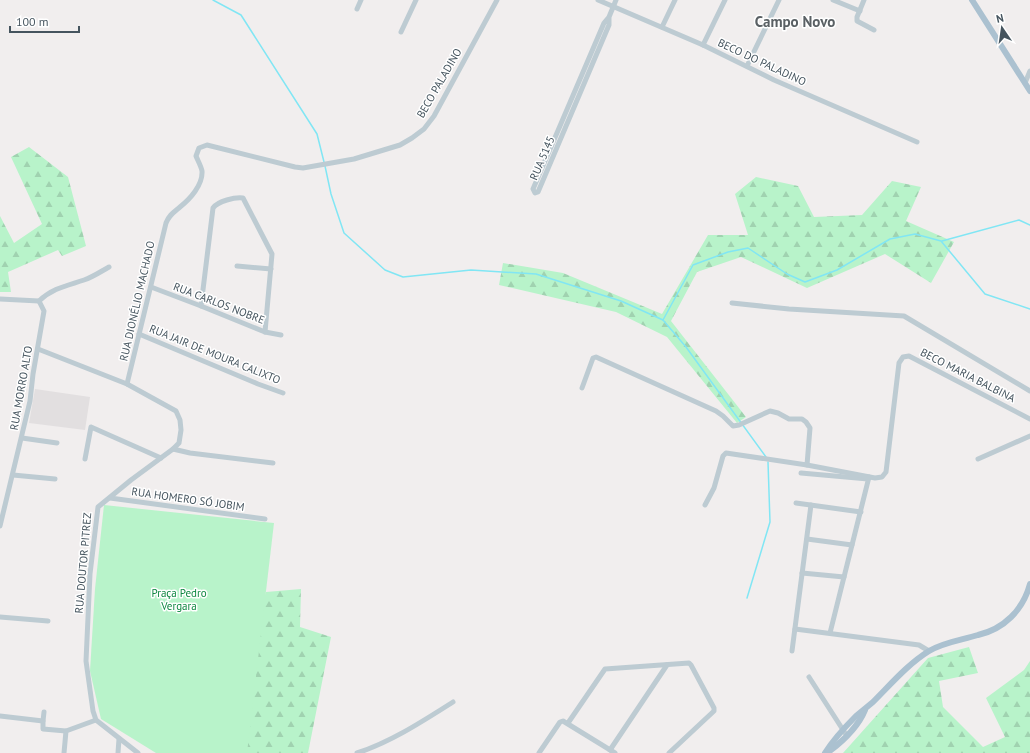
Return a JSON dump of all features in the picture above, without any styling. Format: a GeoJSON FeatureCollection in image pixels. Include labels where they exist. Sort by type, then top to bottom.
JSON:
{"type":"FeatureCollection","features":[{"type":"Feature","properties":{"kind":"main road"},"geometry":{"type":"LineString","coordinates":[[972,0],[1030,91]]}},
{"type":"Feature","properties":{"kind":"main road"},"geometry":{"type":"LineString","coordinates":[[826,753],[845,732],[862,717],[866,709],[916,660],[929,651],[952,641],[980,635],[1005,623],[1016,612],[1028,593],[1030,584]]}},
{"type":"Feature","properties":{"kind":"street"},"geometry":{"type":"LineString","coordinates":[[357,9],[361,0]]}},
{"type":"Feature","properties":{"kind":"street"},"geometry":{"type":"LineString","coordinates":[[401,32],[416,0]]}},
{"type":"Feature","properties":{"kind":"street","name":"BECO PALADINO"},"geometry":{"type":"LineString","coordinates":[[166,223],[170,214],[187,201],[199,184],[202,170],[196,156],[199,148],[204,145],[214,146],[299,168],[354,159],[400,144],[412,138],[424,129],[434,116],[497,0]]}},
{"type":"Feature","properties":{"kind":"street","name":"BECO DO PALADINO"},"geometry":{"type":"LineString","coordinates":[[598,0],[703,45],[774,80],[917,142]]}},
{"type":"Feature","properties":{"kind":"street","name":"RUA 5145"},"geometry":{"type":"LineString","coordinates":[[566,120],[533,189],[535,193],[538,192],[604,23],[609,17],[616,0]]}},
{"type":"Feature","properties":{"kind":"street"},"geometry":{"type":"LineString","coordinates":[[662,27],[675,0]]}},
{"type":"Feature","properties":{"kind":"street"},"geometry":{"type":"LineString","coordinates":[[703,45],[725,0]]}},
{"type":"Feature","properties":{"kind":"street"},"geometry":{"type":"LineString","coordinates":[[747,66],[779,0]]}},
{"type":"Feature","properties":{"kind":"street"},"geometry":{"type":"LineString","coordinates":[[833,0],[860,11]]}},
{"type":"Feature","properties":{"kind":"street"},"geometry":{"type":"LineString","coordinates":[[864,0],[857,21],[874,30]]}},
{"type":"Feature","properties":{"kind":"street"},"geometry":{"type":"LineString","coordinates":[[1025,82],[1030,71]]}},
{"type":"Feature","properties":{"kind":"street"},"geometry":{"type":"LineString","coordinates":[[201,306],[213,208],[218,204],[241,198],[244,199],[272,254],[264,332]]}},
{"type":"Feature","properties":{"kind":"street","name":"RUA DIONÉLIO MACHADO"},"geometry":{"type":"LineString","coordinates":[[127,384],[166,223]]}},
{"type":"Feature","properties":{"kind":"street"},"geometry":{"type":"LineString","coordinates":[[237,266],[271,269]]}},
{"type":"Feature","properties":{"kind":"street"},"geometry":{"type":"LineString","coordinates":[[0,299],[39,301],[55,289],[85,280],[109,267]]}},
{"type":"Feature","properties":{"kind":"street","name":"RUA CARLOS NOBRE"},"geometry":{"type":"LineString","coordinates":[[151,287],[264,332],[281,335]]}},
{"type":"Feature","properties":{"kind":"street","name":"RUA MORRO ALTO"},"geometry":{"type":"LineString","coordinates":[[0,526],[30,401],[44,311],[39,301]]}},
{"type":"Feature","properties":{"kind":"street"},"geometry":{"type":"LineString","coordinates":[[732,303],[789,309],[904,316],[1030,391]]}},
{"type":"Feature","properties":{"kind":"street","name":"RUA JAIR DE MOURA CALIXTO"},"geometry":{"type":"LineString","coordinates":[[139,334],[282,393]]}},
{"type":"Feature","properties":{"kind":"street","name":"RUA DOUTOR PITREZ"},"geometry":{"type":"LineString","coordinates":[[38,349],[127,384],[176,411],[180,420],[181,430],[179,442],[173,449],[98,507],[90,574],[86,661],[93,711],[96,720]]}},
{"type":"Feature","properties":{"kind":"street","name":"BECO MARIA BALBINA"},"geometry":{"type":"LineString","coordinates":[[705,505],[714,488],[723,456],[726,453],[807,465],[869,478],[879,478],[885,475],[899,363],[903,357],[908,356],[1030,418]]}},
{"type":"Feature","properties":{"kind":"street"},"geometry":{"type":"LineString","coordinates":[[582,388],[593,358],[596,357],[716,411],[733,426],[739,425],[770,411],[778,413],[789,419],[802,419],[810,428],[807,465]]}},
{"type":"Feature","properties":{"kind":"street"},"geometry":{"type":"LineString","coordinates":[[85,459],[91,427],[161,458]]}},
{"type":"Feature","properties":{"kind":"street"},"geometry":{"type":"LineString","coordinates":[[978,459],[1030,436]]}},
{"type":"Feature","properties":{"kind":"street"},"geometry":{"type":"LineString","coordinates":[[22,438],[57,443]]}},
{"type":"Feature","properties":{"kind":"street"},"geometry":{"type":"LineString","coordinates":[[173,449],[190,453],[273,463]]}},
{"type":"Feature","properties":{"kind":"street"},"geometry":{"type":"LineString","coordinates":[[801,472],[869,478],[830,633]]}},
{"type":"Feature","properties":{"kind":"street"},"geometry":{"type":"LineString","coordinates":[[13,475],[55,479]]}},
{"type":"Feature","properties":{"kind":"street","name":"RUA HOMERO SÓ JOBIM"},"geometry":{"type":"LineString","coordinates":[[110,498],[265,519]]}},
{"type":"Feature","properties":{"kind":"street"},"geometry":{"type":"LineString","coordinates":[[796,503],[861,512]]}},
{"type":"Feature","properties":{"kind":"street"},"geometry":{"type":"LineString","coordinates":[[792,651],[811,505]]}},
{"type":"Feature","properties":{"kind":"street"},"geometry":{"type":"LineString","coordinates":[[807,539],[852,545]]}},
{"type":"Feature","properties":{"kind":"street"},"geometry":{"type":"LineString","coordinates":[[802,573],[844,578]]}},
{"type":"Feature","properties":{"kind":"street"},"geometry":{"type":"LineString","coordinates":[[0,617],[48,621]]}},
{"type":"Feature","properties":{"kind":"street"},"geometry":{"type":"LineString","coordinates":[[795,629],[919,645],[929,651]]}},
{"type":"Feature","properties":{"kind":"street"},"geometry":{"type":"LineString","coordinates":[[568,723],[604,669],[688,663],[690,664],[714,710],[712,714],[670,753]]}},
{"type":"Feature","properties":{"kind":"street"},"geometry":{"type":"LineString","coordinates":[[539,753],[563,720],[612,751],[667,665]]}},
{"type":"Feature","properties":{"kind":"street"},"geometry":{"type":"LineString","coordinates":[[809,677],[845,732]]}},
{"type":"Feature","properties":{"kind":"street"},"geometry":{"type":"LineString","coordinates":[[357,753],[368,750],[418,724],[453,702]]}},
{"type":"Feature","properties":{"kind":"street"},"geometry":{"type":"LineString","coordinates":[[44,712],[43,729],[66,731],[96,720],[138,753]]}},
{"type":"Feature","properties":{"kind":"street"},"geometry":{"type":"LineString","coordinates":[[0,716],[43,721]]}},
{"type":"Feature","properties":{"kind":"street"},"geometry":{"type":"LineString","coordinates":[[64,753],[66,731]]}},
{"type":"Feature","properties":{"kind":"street"},"geometry":{"type":"LineString","coordinates":[[118,753],[119,739]]}},
{"type":"Feature","properties":{"kind":"shaded area"},"geometry":{"type":"Polygon","coordinates":[[[35,389],[90,397],[85,430],[29,423],[35,389]]]}},
{"type":"Feature","properties":{"kind":"green space"},"geometry":{"type":"Polygon","coordinates":[[[29,147],[68,177],[86,246],[62,256],[58,250],[8,272],[11,292],[0,292],[0,216],[14,243],[42,224],[11,157],[29,147]]]}},
{"type":"Feature","properties":{"kind":"green space"},"geometry":{"type":"Polygon","coordinates":[[[756,177],[798,186],[814,217],[862,215],[892,181],[921,187],[906,221],[954,242],[931,283],[885,254],[807,288],[741,257],[697,272],[671,321],[746,417],[737,423],[667,337],[616,312],[499,285],[503,263],[563,273],[662,314],[708,235],[748,235],[735,194],[756,177]]]}},
{"type":"Feature","properties":{"kind":"green space","name":"Praça Pedro Vergara"},"geometry":{"type":"Polygon","coordinates":[[[104,505],[274,523],[247,753],[156,753],[101,719],[90,671],[95,589],[104,505]]]}},
{"type":"Feature","properties":{"kind":"green space"},"geometry":{"type":"Polygon","coordinates":[[[301,589],[300,627],[331,637],[308,753],[211,753],[266,592],[301,589]]]}},
{"type":"Feature","properties":{"kind":"green space"},"geometry":{"type":"Polygon","coordinates":[[[969,647],[978,673],[939,681],[943,707],[983,747],[1005,737],[986,698],[1024,670],[1030,661],[1030,753],[843,753],[928,658],[969,647]]]}},
{"type":"Feature","properties":{"kind":"waterway"},"geometry":{"type":"LineString","coordinates":[[213,0],[241,15],[317,134],[324,162]]}},
{"type":"Feature","properties":{"kind":"waterway"},"geometry":{"type":"LineString","coordinates":[[325,166],[331,194],[344,233],[385,270],[403,277],[471,270],[536,274],[621,301],[663,320],[686,347],[766,457]]}},
{"type":"Feature","properties":{"kind":"waterway"},"geometry":{"type":"LineString","coordinates":[[942,241],[1019,220],[1030,225]]}},
{"type":"Feature","properties":{"kind":"waterway"},"geometry":{"type":"LineString","coordinates":[[663,320],[693,265],[728,252],[748,248],[787,274],[805,282],[837,270],[890,239],[915,234],[941,241],[985,294],[1030,309]]}},
{"type":"Feature","properties":{"kind":"waterway"},"geometry":{"type":"LineString","coordinates":[[747,598],[770,522],[768,462]]}},
{"type":"Feature","properties":{"kind":"district","name":"Campo Novo"},"geometry":{"type":"Point","coordinates":[795,21]}}]}
